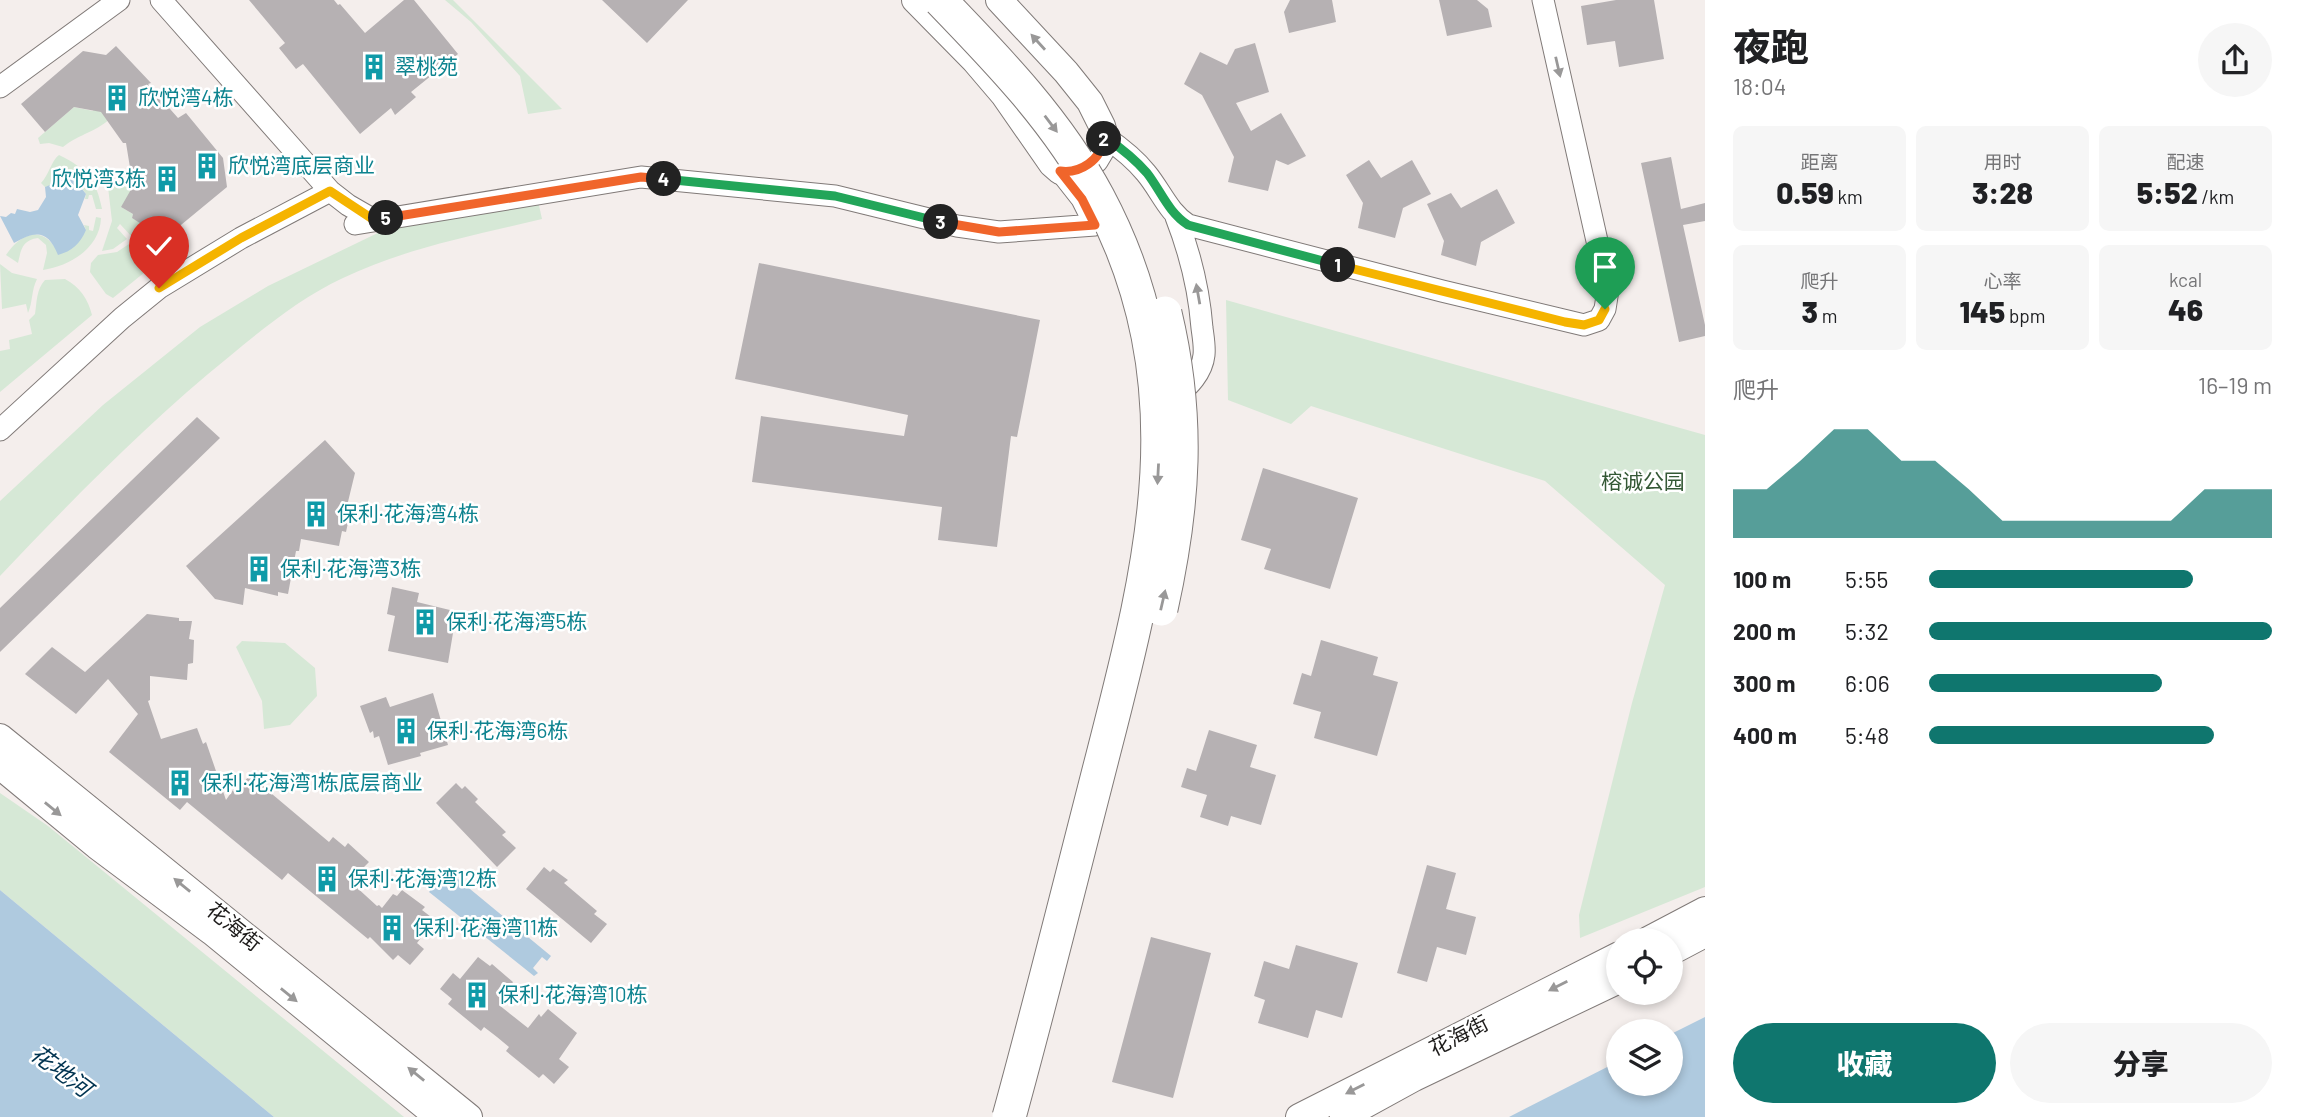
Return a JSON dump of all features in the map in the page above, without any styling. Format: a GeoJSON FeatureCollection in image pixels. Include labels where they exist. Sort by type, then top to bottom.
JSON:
{"type":"FeatureCollection","features":[{"type":"Feature","properties":{"kind":"main road"},"geometry":{"type":"LineString","coordinates":[[940,0],[1040,108],[1074,153],[1099,199],[1125,260],[1147,330],[1159,426],[1154,519],[1144,584],[1009,1117]]}},
{"type":"Feature","properties":{"kind":"main road"},"geometry":{"type":"LineString","coordinates":[[969,0],[1063,101],[1088,135],[1120,191],[1146,251],[1164,311],[1176,358],[1181,408],[1183,461],[1172,560],[1154,643],[1032,1117]]}},
{"type":"Feature","properties":{"kind":"street"},"geometry":{"type":"LineString","coordinates":[[0,87],[120,0]]}},
{"type":"Feature","properties":{"kind":"street"},"geometry":{"type":"LineString","coordinates":[[161,0],[330,191],[365,222],[641,177],[835,196],[957,226],[999,232],[1095,225]]}},
{"type":"Feature","properties":{"kind":"street"},"geometry":{"type":"LineString","coordinates":[[915,0],[1004,95],[1052,164],[1082,199],[1115,265],[1134,331],[1147,364],[1161,374],[1172,373],[1189,366],[1197,357],[1203,343]]}},
{"type":"Feature","properties":{"kind":"street"},"geometry":{"type":"LineString","coordinates":[[999,0],[1090,102],[1105,137],[1136,161],[1148,175],[1176,217],[1187,246],[1195,280],[1204,355],[1190,384],[1141,437],[1142,381],[1134,331]]}},
{"type":"Feature","properties":{"kind":"street"},"geometry":{"type":"LineString","coordinates":[[1176,217],[1188,225],[1224,236],[1442,291],[1584,325],[1599,320],[1605,309],[1608,290],[1543,0]]}},
{"type":"Feature","properties":{"kind":"street"},"geometry":{"type":"LineString","coordinates":[[1060,171],[1068,172],[1095,160],[1104,145],[1105,137]]}},
{"type":"Feature","properties":{"kind":"street"},"geometry":{"type":"LineString","coordinates":[[0,430],[122,318],[159,288],[241,238],[330,191]]}},
{"type":"Feature","properties":{"kind":"street","name":"花海街"},"geometry":{"type":"LineString","coordinates":[[0,737],[469,1117]]}},
{"type":"Feature","properties":{"kind":"street","name":"花海街"},"geometry":{"type":"LineString","coordinates":[[0,766],[97,846],[212,932],[438,1117]]}},
{"type":"Feature","properties":{"kind":"street"},"geometry":{"type":"LineString","coordinates":[[1671,928],[1705,910]]}},
{"type":"Feature","properties":{"kind":"street"},"geometry":{"type":"LineString","coordinates":[[1683,946],[1705,934]]}},
{"type":"Feature","properties":{"kind":"street","name":"花海街"},"geometry":{"type":"LineString","coordinates":[[1299,1117],[1606,962]]}},
{"type":"Feature","properties":{"kind":"street","name":"花海街"},"geometry":{"type":"LineString","coordinates":[[1343,1117],[1414,1078],[1606,986]]}},
{"type":"Feature","properties":{"kind":"green space"},"geometry":{"type":"Polygon","coordinates":[[[445,0],[453,0],[562,109],[528,114],[520,76],[471,22],[445,0]]]}},
{"type":"Feature","properties":{"kind":"green space"},"geometry":{"type":"Polygon","coordinates":[[[95,104],[113,116],[63,147],[49,143],[40,144],[38,138],[74,107],[93,111],[95,104]]]}},
{"type":"Feature","properties":{"kind":"green space"},"geometry":{"type":"Polygon","coordinates":[[[59,155],[77,165],[89,176],[97,190],[102,209],[96,209],[92,195],[85,199],[86,194],[76,180],[57,175],[50,186],[45,187],[41,183],[59,155]]]}},
{"type":"Feature","properties":{"kind":"green space"},"geometry":{"type":"Polygon","coordinates":[[[131,172],[144,193],[121,207],[133,214],[132,218],[146,226],[149,223],[162,229],[157,235],[132,237],[120,224],[117,228],[127,239],[113,249],[102,251],[112,221],[108,187],[117,178],[131,172]]]}},
{"type":"Feature","properties":{"kind":"green space"},"geometry":{"type":"Polygon","coordinates":[[[536,192],[542,219],[391,258],[328,286],[284,313],[199,382],[140,435],[0,576],[0,501],[103,405],[200,327],[268,286],[386,229],[536,192]]]}},
{"type":"Feature","properties":{"kind":"green space"},"geometry":{"type":"Polygon","coordinates":[[[96,217],[101,218],[95,238],[82,254],[73,260],[43,270],[46,245],[38,238],[25,243],[18,263],[6,255],[22,238],[35,234],[48,239],[54,246],[86,230],[84,225],[93,231],[96,217]]]}},
{"type":"Feature","properties":{"kind":"green space"},"geometry":{"type":"Polygon","coordinates":[[[170,234],[177,246],[113,298],[106,294],[90,272],[91,263],[98,255],[117,252],[132,242],[170,234]]]}},
{"type":"Feature","properties":{"kind":"green space"},"geometry":{"type":"Polygon","coordinates":[[[0,264],[12,273],[37,279],[28,313],[26,304],[2,309],[0,264]]]}},
{"type":"Feature","properties":{"kind":"green space"},"geometry":{"type":"Polygon","coordinates":[[[65,279],[83,294],[92,315],[0,392],[0,351],[10,349],[9,340],[32,334],[29,320],[35,314],[38,292],[45,280],[65,279]]]}},
{"type":"Feature","properties":{"kind":"green space","name":"榕诚公园"},"geometry":{"type":"Polygon","coordinates":[[[1226,300],[1705,435],[1705,887],[1580,938],[1579,915],[1632,703],[1665,585],[1545,481],[1311,406],[1291,424],[1228,400],[1226,300]]]}},
{"type":"Feature","properties":{"kind":"green space"},"geometry":{"type":"Polygon","coordinates":[[[242,641],[285,643],[315,668],[317,696],[290,725],[264,729],[262,701],[236,647],[242,641]]]}},
{"type":"Feature","properties":{"kind":"green space"},"geometry":{"type":"Polygon","coordinates":[[[0,793],[48,826],[404,1117],[274,1117],[0,890],[0,793]]]}},
{"type":"Feature","properties":{"kind":"water"},"geometry":{"type":"Polygon","coordinates":[[[58,169],[70,174],[86,194],[78,215],[86,230],[84,235],[75,246],[58,255],[50,241],[40,235],[35,234],[14,243],[0,216],[15,214],[17,209],[30,212],[38,210],[46,197],[45,187],[50,185],[58,169]]]}},
{"type":"Feature","properties":{"kind":"water"},"geometry":{"type":"Polygon","coordinates":[[[447,870],[551,956],[547,961],[542,957],[533,968],[538,973],[534,976],[429,892],[447,870]]]}},
{"type":"Feature","properties":{"kind":"water","name":"花地河"},"geometry":{"type":"Polygon","coordinates":[[[0,890],[274,1117],[0,1117],[0,890]]]}},
{"type":"Feature","properties":{"kind":"water"},"geometry":{"type":"Polygon","coordinates":[[[1705,1017],[1705,1117],[1509,1117],[1606,1068],[1606,1096],[1683,1096],[1683,1028],[1705,1017]]]}},
{"type":"Feature","properties":{"kind":"building","name":"翠桃苑"},"geometry":{"type":"Polygon","coordinates":[[[249,0],[334,0],[365,33],[404,0],[414,0],[458,54],[411,92],[416,97],[395,115],[391,108],[360,134],[303,64],[296,69],[279,48],[285,43],[249,0]]]}},
{"type":"Feature","properties":{"kind":"building"},"geometry":{"type":"Polygon","coordinates":[[[602,0],[688,0],[647,43],[602,0]]]}},
{"type":"Feature","properties":{"kind":"building"},"geometry":{"type":"Polygon","coordinates":[[[1290,0],[1332,0],[1336,22],[1289,33],[1284,12],[1290,0]]]}},
{"type":"Feature","properties":{"kind":"building"},"geometry":{"type":"Polygon","coordinates":[[[1439,0],[1477,0],[1488,9],[1492,27],[1447,36],[1439,0]]]}},
{"type":"Feature","properties":{"kind":"building"},"geometry":{"type":"Polygon","coordinates":[[[1616,0],[1654,0],[1664,59],[1619,67],[1615,41],[1587,45],[1581,6],[1616,0]]]}},
{"type":"Feature","properties":{"kind":"building"},"geometry":{"type":"Polygon","coordinates":[[[1255,43],[1269,92],[1236,103],[1251,131],[1281,113],[1306,156],[1288,165],[1276,160],[1268,191],[1228,182],[1234,157],[1202,95],[1184,84],[1200,52],[1227,65],[1235,49],[1255,43]]]}},
{"type":"Feature","properties":{"kind":"building"},"geometry":{"type":"Polygon","coordinates":[[[116,46],[151,83],[148,84],[178,118],[186,113],[223,158],[227,187],[170,234],[149,223],[146,227],[121,207],[133,186],[126,143],[123,143],[101,112],[74,107],[45,132],[21,104],[83,51],[106,55],[116,46]]]}},
{"type":"Feature","properties":{"kind":"building"},"geometry":{"type":"Polygon","coordinates":[[[1671,157],[1681,209],[1705,203],[1705,221],[1683,225],[1705,325],[1705,336],[1679,342],[1641,163],[1671,157]]]}},
{"type":"Feature","properties":{"kind":"building"},"geometry":{"type":"Polygon","coordinates":[[[1369,160],[1381,178],[1412,160],[1431,194],[1403,208],[1395,238],[1358,228],[1363,203],[1346,175],[1369,160]]]}},
{"type":"Feature","properties":{"kind":"building"},"geometry":{"type":"Polygon","coordinates":[[[1497,189],[1515,223],[1481,242],[1476,266],[1441,255],[1444,241],[1427,204],[1451,193],[1461,208],[1497,189]]]}},
{"type":"Feature","properties":{"kind":"building"},"geometry":{"type":"Polygon","coordinates":[[[759,263],[1040,320],[1017,437],[1011,436],[997,547],[938,540],[942,507],[752,482],[761,416],[904,436],[908,415],[735,379],[759,263]]]}},
{"type":"Feature","properties":{"kind":"building"},"geometry":{"type":"Polygon","coordinates":[[[197,417],[220,438],[0,652],[0,608],[197,417]]]}},
{"type":"Feature","properties":{"kind":"building"},"geometry":{"type":"Polygon","coordinates":[[[325,440],[355,473],[346,510],[350,511],[346,532],[342,531],[339,546],[301,539],[299,551],[296,551],[288,594],[278,592],[278,596],[245,588],[243,605],[215,599],[186,566],[325,440]]]}},
{"type":"Feature","properties":{"kind":"building"},"geometry":{"type":"Polygon","coordinates":[[[1263,468],[1358,498],[1330,589],[1264,569],[1271,549],[1241,540],[1263,468]]]}},
{"type":"Feature","properties":{"kind":"building","name":"保利·花海湾5栋"},"geometry":{"type":"Polygon","coordinates":[[[392,587],[419,593],[417,602],[454,611],[450,627],[454,627],[448,663],[388,651],[395,616],[387,614],[392,587]]]}},
{"type":"Feature","properties":{"kind":"building"},"geometry":{"type":"Polygon","coordinates":[[[147,614],[192,621],[189,639],[194,640],[193,663],[188,664],[187,680],[150,676],[148,701],[161,739],[197,728],[203,744],[206,742],[226,800],[240,780],[244,782],[249,776],[255,781],[257,777],[274,791],[272,794],[329,842],[333,837],[345,847],[348,843],[369,862],[362,869],[365,872],[354,885],[377,906],[382,908],[393,894],[397,896],[402,890],[425,907],[422,910],[435,920],[417,943],[424,949],[410,965],[398,955],[393,960],[370,937],[368,939],[288,873],[282,880],[187,802],[180,810],[109,752],[138,714],[108,679],[76,714],[25,674],[52,647],[85,672],[147,614]]]}},
{"type":"Feature","properties":{"kind":"building"},"geometry":{"type":"Polygon","coordinates":[[[1321,640],[1378,657],[1373,675],[1398,682],[1377,756],[1314,738],[1321,712],[1293,704],[1302,673],[1311,676],[1321,640]]]}},
{"type":"Feature","properties":{"kind":"building","name":"保利·花海湾6栋"},"geometry":{"type":"Polygon","coordinates":[[[433,693],[448,745],[388,765],[379,736],[374,738],[373,731],[370,733],[360,706],[386,697],[390,707],[433,693]]]}},
{"type":"Feature","properties":{"kind":"building"},"geometry":{"type":"Polygon","coordinates":[[[1209,730],[1257,745],[1250,767],[1276,775],[1261,825],[1231,816],[1228,826],[1200,817],[1207,795],[1181,787],[1187,768],[1196,771],[1209,730]]]}},
{"type":"Feature","properties":{"kind":"building"},"geometry":{"type":"Polygon","coordinates":[[[456,783],[462,789],[465,786],[478,799],[475,802],[506,832],[502,835],[516,848],[497,867],[436,803],[456,783]]]}},
{"type":"Feature","properties":{"kind":"building"},"geometry":{"type":"Polygon","coordinates":[[[1427,865],[1456,873],[1446,909],[1476,917],[1466,955],[1437,947],[1427,982],[1397,973],[1427,865]]]}},
{"type":"Feature","properties":{"kind":"building"},"geometry":{"type":"Polygon","coordinates":[[[544,867],[550,872],[553,869],[568,880],[564,883],[597,911],[594,914],[607,924],[591,943],[526,889],[544,867]]]}},
{"type":"Feature","properties":{"kind":"building"},"geometry":{"type":"Polygon","coordinates":[[[1151,937],[1211,953],[1173,1098],[1112,1082],[1151,937]]]}},
{"type":"Feature","properties":{"kind":"building"},"geometry":{"type":"Polygon","coordinates":[[[1296,945],[1358,963],[1342,1018],[1316,1010],[1308,1038],[1258,1023],[1265,1000],[1254,996],[1264,961],[1289,969],[1296,945]]]}},
{"type":"Feature","properties":{"kind":"building"},"geometry":{"type":"Polygon","coordinates":[[[478,957],[490,966],[492,964],[513,982],[509,988],[511,992],[499,1005],[528,1028],[539,1014],[541,1017],[548,1009],[577,1033],[559,1059],[569,1067],[554,1084],[543,1074],[539,1078],[506,1051],[509,1047],[497,1037],[484,1027],[481,1031],[448,1004],[452,999],[440,989],[453,973],[460,979],[478,957]]]}},
{"type":"Feature","properties":{"kind":"place","name":"翠桃苑"},"geometry":{"type":"Point","coordinates":[374,67]}},
{"type":"Feature","properties":{"kind":"place","name":"欣悦湾4栋"},"geometry":{"type":"Point","coordinates":[117,98]}},
{"type":"Feature","properties":{"kind":"place","name":"欣悦湾底层商业"},"geometry":{"type":"Point","coordinates":[207,166]}},
{"type":"Feature","properties":{"kind":"place","name":"欣悦湾3栋"},"geometry":{"type":"Point","coordinates":[167,179]}},
{"type":"Feature","properties":{"kind":"place","name":"保利·花海湾4栋"},"geometry":{"type":"Point","coordinates":[316,514]}},
{"type":"Feature","properties":{"kind":"place","name":"保利·花海湾3栋"},"geometry":{"type":"Point","coordinates":[259,569]}},
{"type":"Feature","properties":{"kind":"place","name":"保利·花海湾5栋"},"geometry":{"type":"Point","coordinates":[425,622]}},
{"type":"Feature","properties":{"kind":"place","name":"保利·花海湾6栋"},"geometry":{"type":"Point","coordinates":[406,731]}},
{"type":"Feature","properties":{"kind":"place","name":"保利·花海湾1栋底层商业"},"geometry":{"type":"Point","coordinates":[180,783]}},
{"type":"Feature","properties":{"kind":"place","name":"保利·花海湾12栋"},"geometry":{"type":"Point","coordinates":[327,879]}},
{"type":"Feature","properties":{"kind":"place","name":"保利·花海湾11栋"},"geometry":{"type":"Point","coordinates":[392,928]}},
{"type":"Feature","properties":{"kind":"place","name":"保利·花海湾10栋"},"geometry":{"type":"Point","coordinates":[477,995]}},
{"type":"Feature","properties":{"kind":"route"},"geometry":{"type":"LineString","coordinates":[[159,288],[241,238],[330,191],[374,220],[641,177],[835,196],[957,226],[999,232],[1095,225],[1082,199],[1060,171],[1068,172],[1095,160],[1104,145],[1105,137],[1129,154],[1148,175],[1176,217],[1188,225],[1565,322],[1584,325],[1599,320],[1605,309]]}}]}
